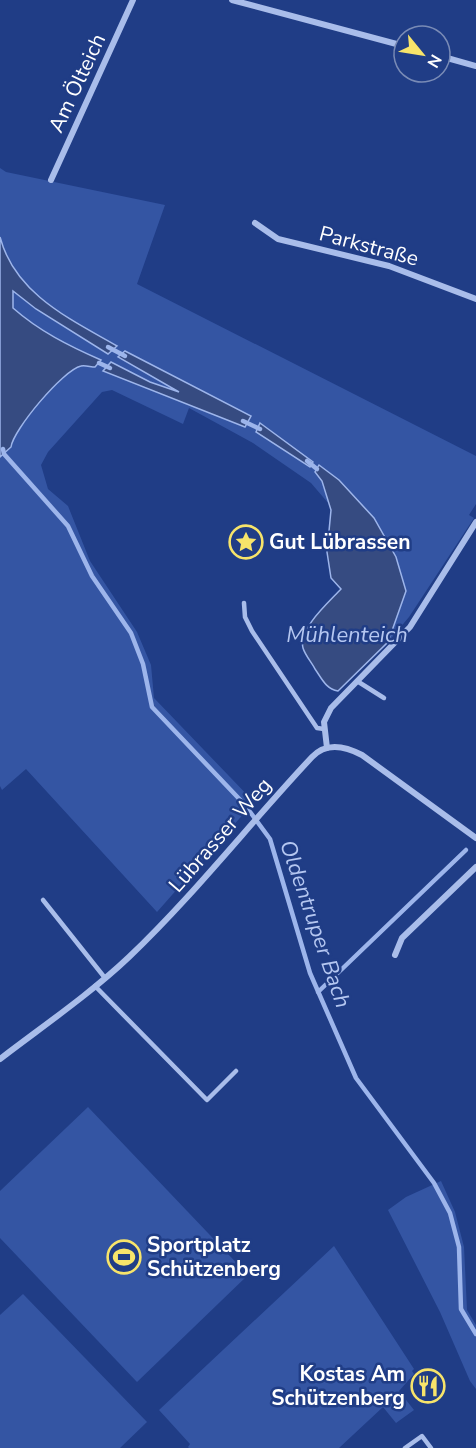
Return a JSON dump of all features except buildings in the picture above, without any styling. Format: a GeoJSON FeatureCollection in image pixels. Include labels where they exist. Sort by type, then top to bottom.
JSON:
{"type":"FeatureCollection","features":[{"type":"Feature","properties":{"kind":"street","name":"Am Ölteich"},"geometry":{"type":"LineString","coordinates":[[51,180],[132,0]]}},
{"type":"Feature","properties":{"kind":"street"},"geometry":{"type":"LineString","coordinates":[[232,0],[392,43]]}},
{"type":"Feature","properties":{"kind":"street"},"geometry":{"type":"LineString","coordinates":[[452,59],[476,66]]}},
{"type":"Feature","properties":{"kind":"street","name":"Parkstraße"},"geometry":{"type":"LineString","coordinates":[[255,223],[278,239],[389,266],[476,299]]}},
{"type":"Feature","properties":{"kind":"street"},"geometry":{"type":"LineString","coordinates":[[475,836],[362,755],[343,746],[327,748],[324,722],[331,708],[410,627],[476,522]]}},
{"type":"Feature","properties":{"kind":"street","name":"Lübrasser Weg"},"geometry":{"type":"LineString","coordinates":[[0,1059],[129,957],[177,909],[315,753],[327,748]]}},
{"type":"Feature","properties":{"kind":"street"},"geometry":{"type":"LineString","coordinates":[[395,955],[402,938],[476,867]]}},
{"type":"Feature","properties":{"kind":"lane"},"geometry":{"type":"LineString","coordinates":[[244,603],[245,617],[252,631],[317,728],[324,729]]}},
{"type":"Feature","properties":{"kind":"lane"},"geometry":{"type":"LineString","coordinates":[[357,681],[384,698]]}},
{"type":"Feature","properties":{"kind":"lane"},"geometry":{"type":"LineString","coordinates":[[43,900],[105,978]]}},
{"type":"Feature","properties":{"kind":"lane"},"geometry":{"type":"LineString","coordinates":[[95,986],[207,1100],[236,1071]]}},
{"type":"Feature","properties":{"kind":"lane"},"geometry":{"type":"LineString","coordinates":[[405,1448],[422,1437],[431,1448]]}},
{"type":"Feature","properties":{"kind":"shaded area"},"geometry":{"type":"Polygon","coordinates":[[[0,168],[6,172],[165,205],[137,284],[476,456],[476,504],[469,515],[474,518],[409,617],[388,642],[406,591],[396,557],[374,518],[339,480],[319,466],[315,472],[322,481],[329,504],[311,483],[253,443],[189,408],[183,424],[112,390],[102,392],[48,452],[41,465],[48,489],[68,506],[90,561],[137,632],[151,665],[154,698],[254,802],[157,912],[26,769],[2,790],[0,786],[0,270],[25,286],[2,246],[0,237],[0,168]]]}},
{"type":"Feature","properties":{"kind":"shaded area","name":"Sportplatz Schützenberg"},"geometry":{"type":"Polygon","coordinates":[[[88,1107],[248,1275],[137,1382],[0,1238],[0,1191],[88,1107]]]}},
{"type":"Feature","properties":{"kind":"shaded area"},"geometry":{"type":"Polygon","coordinates":[[[441,1181],[455,1212],[464,1247],[467,1310],[476,1325],[476,1389],[470,1381],[440,1312],[388,1210],[406,1197],[441,1181]]]}},
{"type":"Feature","properties":{"kind":"shaded area"},"geometry":{"type":"Polygon","coordinates":[[[334,1246],[414,1369],[412,1371],[414,1374],[399,1391],[414,1410],[396,1423],[383,1407],[339,1448],[189,1448],[190,1444],[159,1410],[334,1246]]]}},
{"type":"Feature","properties":{"kind":"shaded area"},"geometry":{"type":"Polygon","coordinates":[[[23,1294],[147,1422],[120,1448],[0,1448],[0,1315],[23,1294]]]}},
{"type":"Feature","properties":{"kind":"water"},"geometry":{"type":"Polygon","coordinates":[[[0,237],[7,257],[18,274],[46,303],[117,346],[108,354],[36,309],[13,291],[13,308],[33,324],[101,360],[95,367],[81,366],[73,370],[51,389],[20,428],[11,447],[0,457],[0,237]]]}},
{"type":"Feature","properties":{"kind":"water"},"geometry":{"type":"Polygon","coordinates":[[[125,351],[251,416],[245,427],[103,371],[111,362],[150,382],[179,392],[118,357],[125,351]]]}},
{"type":"Feature","properties":{"kind":"water"},"geometry":{"type":"Polygon","coordinates":[[[260,423],[313,462],[310,467],[256,432],[260,423]]]}},
{"type":"Feature","properties":{"kind":"water","name":"Mühlenteich"},"geometry":{"type":"Polygon","coordinates":[[[319,465],[339,480],[374,518],[396,557],[406,591],[388,642],[338,691],[325,683],[303,648],[305,633],[310,624],[341,589],[331,578],[327,552],[331,510],[322,481],[315,472],[319,465]]]}},
{"type":"Feature","properties":{"kind":"waterway"},"geometry":{"type":"LineString","coordinates":[[108,347],[125,356]]}},
{"type":"Feature","properties":{"kind":"waterway"},"geometry":{"type":"LineString","coordinates":[[99,363],[110,368]]}},
{"type":"Feature","properties":{"kind":"waterway"},"geometry":{"type":"LineString","coordinates":[[243,421],[260,429]]}},
{"type":"Feature","properties":{"kind":"waterway","name":"Oldentruper Bach"},"geometry":{"type":"LineString","coordinates":[[3,449],[4,454],[68,526],[92,576],[131,633],[143,664],[152,707],[245,805],[270,839],[310,973],[356,1078],[434,1183],[450,1213],[459,1247],[461,1309],[476,1334]]}},
{"type":"Feature","properties":{"kind":"waterway"},"geometry":{"type":"LineString","coordinates":[[307,461],[317,469]]}},
{"type":"Feature","properties":{"kind":"waterway"},"geometry":{"type":"LineString","coordinates":[[318,992],[466,850]]}},
{"type":"Feature","properties":{"kind":"place","name":"Gut Lübrassen"},"geometry":{"type":"Point","coordinates":[246,542]}},
{"type":"Feature","properties":{"kind":"place","name":"Sportplatz Schützenberg"},"geometry":{"type":"Point","coordinates":[124,1257]}},
{"type":"Feature","properties":{"kind":"place","name":"Kostas Am Schützenberg"},"geometry":{"type":"Point","coordinates":[428,1386]}}]}
